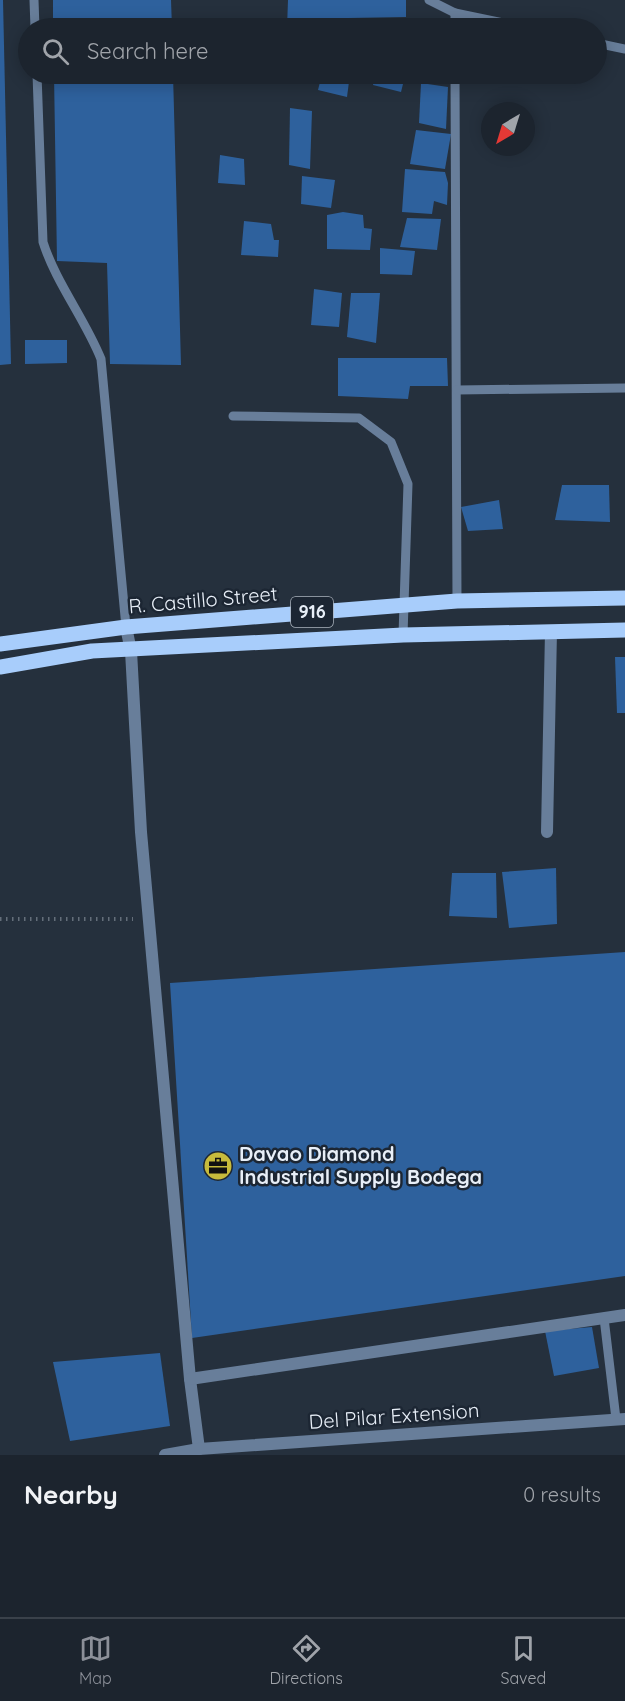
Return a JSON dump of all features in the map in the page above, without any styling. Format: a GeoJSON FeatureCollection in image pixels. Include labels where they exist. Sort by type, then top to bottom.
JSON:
{"type":"FeatureCollection","features":[{"type":"Feature","properties":{"kind":"main road","name":"R. Castillo Street"},"geometry":{"type":"LineString","coordinates":[[0,644],[126,627],[457,601],[625,598]]}},
{"type":"Feature","properties":{"kind":"main road","name":"916"},"geometry":{"type":"LineString","coordinates":[[0,667],[92,651],[131,651],[403,635],[625,630]]}},
{"type":"Feature","properties":{"kind":"street"},"geometry":{"type":"LineString","coordinates":[[126,627],[131,651],[149,919],[190,1379],[199,1449]]}},
{"type":"Feature","properties":{"kind":"street"},"geometry":{"type":"LineString","coordinates":[[547,832],[551,631]]}},
{"type":"Feature","properties":{"kind":"street"},"geometry":{"type":"LineString","coordinates":[[190,1379],[625,1315]]}},
{"type":"Feature","properties":{"kind":"street","name":"Del Pilar Extension"},"geometry":{"type":"LineString","coordinates":[[165,1455],[199,1449],[621,1419]]}},
{"type":"Feature","properties":{"kind":"lane"},"geometry":{"type":"LineString","coordinates":[[34,0],[35,18]]}},
{"type":"Feature","properties":{"kind":"lane"},"geometry":{"type":"LineString","coordinates":[[429,0],[455,13],[479,18]]}},
{"type":"Feature","properties":{"kind":"lane"},"geometry":{"type":"LineString","coordinates":[[455,13],[455,18]]}},
{"type":"Feature","properties":{"kind":"lane"},"geometry":{"type":"LineString","coordinates":[[607,45],[625,49]]}},
{"type":"Feature","properties":{"kind":"lane"},"geometry":{"type":"LineString","coordinates":[[37,84],[43,243],[51,266],[86,324],[101,359],[126,627]]}},
{"type":"Feature","properties":{"kind":"lane"},"geometry":{"type":"LineString","coordinates":[[456,84],[457,601]]}},
{"type":"Feature","properties":{"kind":"lane"},"geometry":{"type":"LineString","coordinates":[[457,390],[625,388]]}},
{"type":"Feature","properties":{"kind":"lane"},"geometry":{"type":"LineString","coordinates":[[233,416],[359,418],[391,442],[408,484],[403,635]]}},
{"type":"Feature","properties":{"kind":"lane"},"geometry":{"type":"LineString","coordinates":[[604,1318],[621,1419]]}},
{"type":"Feature","properties":{"kind":"path"},"geometry":{"type":"LineString","coordinates":[[0,919],[149,919]]}},
{"type":"Feature","properties":{"kind":"building"},"geometry":{"type":"Polygon","coordinates":[[[0,0],[3,0],[11,364],[0,365],[0,0]]]}},
{"type":"Feature","properties":{"kind":"building"},"geometry":{"type":"Polygon","coordinates":[[[53,0],[171,0],[172,18],[53,18],[53,0]]]}},
{"type":"Feature","properties":{"kind":"building"},"geometry":{"type":"Polygon","coordinates":[[[288,0],[406,0],[406,17],[287,18],[288,0]]]}},
{"type":"Feature","properties":{"kind":"building"},"geometry":{"type":"Polygon","coordinates":[[[54,84],[173,84],[181,365],[110,364],[107,263],[57,261],[54,84]]]}},
{"type":"Feature","properties":{"kind":"building"},"geometry":{"type":"Polygon","coordinates":[[[320,84],[349,84],[347,97],[318,90],[320,84]]]}},
{"type":"Feature","properties":{"kind":"building"},"geometry":{"type":"Polygon","coordinates":[[[373,84],[403,84],[401,92],[373,84]]]}},
{"type":"Feature","properties":{"kind":"building"},"geometry":{"type":"Polygon","coordinates":[[[421,84],[448,87],[446,129],[419,123],[421,84]]]}},
{"type":"Feature","properties":{"kind":"building"},"geometry":{"type":"Polygon","coordinates":[[[290,108],[312,111],[310,169],[289,165],[290,108]]]}},
{"type":"Feature","properties":{"kind":"building"},"geometry":{"type":"Polygon","coordinates":[[[416,130],[451,134],[445,169],[410,164],[416,130]]]}},
{"type":"Feature","properties":{"kind":"building"},"geometry":{"type":"Polygon","coordinates":[[[220,155],[244,159],[245,185],[218,183],[220,155]]]}},
{"type":"Feature","properties":{"kind":"building"},"geometry":{"type":"Polygon","coordinates":[[[405,169],[445,172],[448,183],[447,205],[434,201],[432,214],[402,212],[405,169]]]}},
{"type":"Feature","properties":{"kind":"building"},"geometry":{"type":"Polygon","coordinates":[[[302,176],[335,180],[331,208],[301,204],[302,176]]]}},
{"type":"Feature","properties":{"kind":"building"},"geometry":{"type":"Polygon","coordinates":[[[343,212],[363,215],[364,228],[372,229],[370,250],[327,249],[327,215],[343,212]]]}},
{"type":"Feature","properties":{"kind":"building"},"geometry":{"type":"Polygon","coordinates":[[[407,218],[441,219],[437,250],[400,247],[407,218]]]}},
{"type":"Feature","properties":{"kind":"building"},"geometry":{"type":"Polygon","coordinates":[[[244,221],[271,224],[274,240],[279,240],[278,257],[241,255],[244,221]]]}},
{"type":"Feature","properties":{"kind":"building"},"geometry":{"type":"Polygon","coordinates":[[[380,248],[415,251],[412,275],[380,274],[380,248]]]}},
{"type":"Feature","properties":{"kind":"building"},"geometry":{"type":"Polygon","coordinates":[[[314,289],[342,293],[339,327],[311,325],[314,289]]]}},
{"type":"Feature","properties":{"kind":"building"},"geometry":{"type":"Polygon","coordinates":[[[351,293],[380,293],[376,343],[347,337],[351,293]]]}},
{"type":"Feature","properties":{"kind":"building"},"geometry":{"type":"Polygon","coordinates":[[[25,340],[67,340],[67,363],[25,364],[25,340]]]}},
{"type":"Feature","properties":{"kind":"building"},"geometry":{"type":"Polygon","coordinates":[[[338,358],[447,358],[448,386],[410,386],[408,399],[338,396],[338,358]]]}},
{"type":"Feature","properties":{"kind":"building"},"geometry":{"type":"Polygon","coordinates":[[[562,485],[609,485],[610,522],[555,520],[562,485]]]}},
{"type":"Feature","properties":{"kind":"building"},"geometry":{"type":"Polygon","coordinates":[[[499,500],[503,529],[468,531],[461,507],[499,500]]]}},
{"type":"Feature","properties":{"kind":"building"},"geometry":{"type":"Polygon","coordinates":[[[615,657],[625,657],[625,713],[617,713],[615,657]]]}},
{"type":"Feature","properties":{"kind":"building"},"geometry":{"type":"Polygon","coordinates":[[[556,868],[557,924],[509,928],[502,872],[556,868]]]}},
{"type":"Feature","properties":{"kind":"building"},"geometry":{"type":"Polygon","coordinates":[[[452,873],[496,873],[497,918],[449,916],[452,873]]]}},
{"type":"Feature","properties":{"kind":"building"},"geometry":{"type":"Polygon","coordinates":[[[625,952],[625,1276],[192,1338],[170,983],[625,952]]]}},
{"type":"Feature","properties":{"kind":"building"},"geometry":{"type":"Polygon","coordinates":[[[592,1327],[599,1368],[554,1376],[545,1331],[592,1327]]]}},
{"type":"Feature","properties":{"kind":"building"},"geometry":{"type":"Polygon","coordinates":[[[160,1353],[170,1426],[70,1441],[53,1362],[160,1353]]]}},
{"type":"Feature","properties":{"kind":"place","name":"Davao Diamond Industrial Supply Bodega"},"geometry":{"type":"Point","coordinates":[218,1166]}}]}
